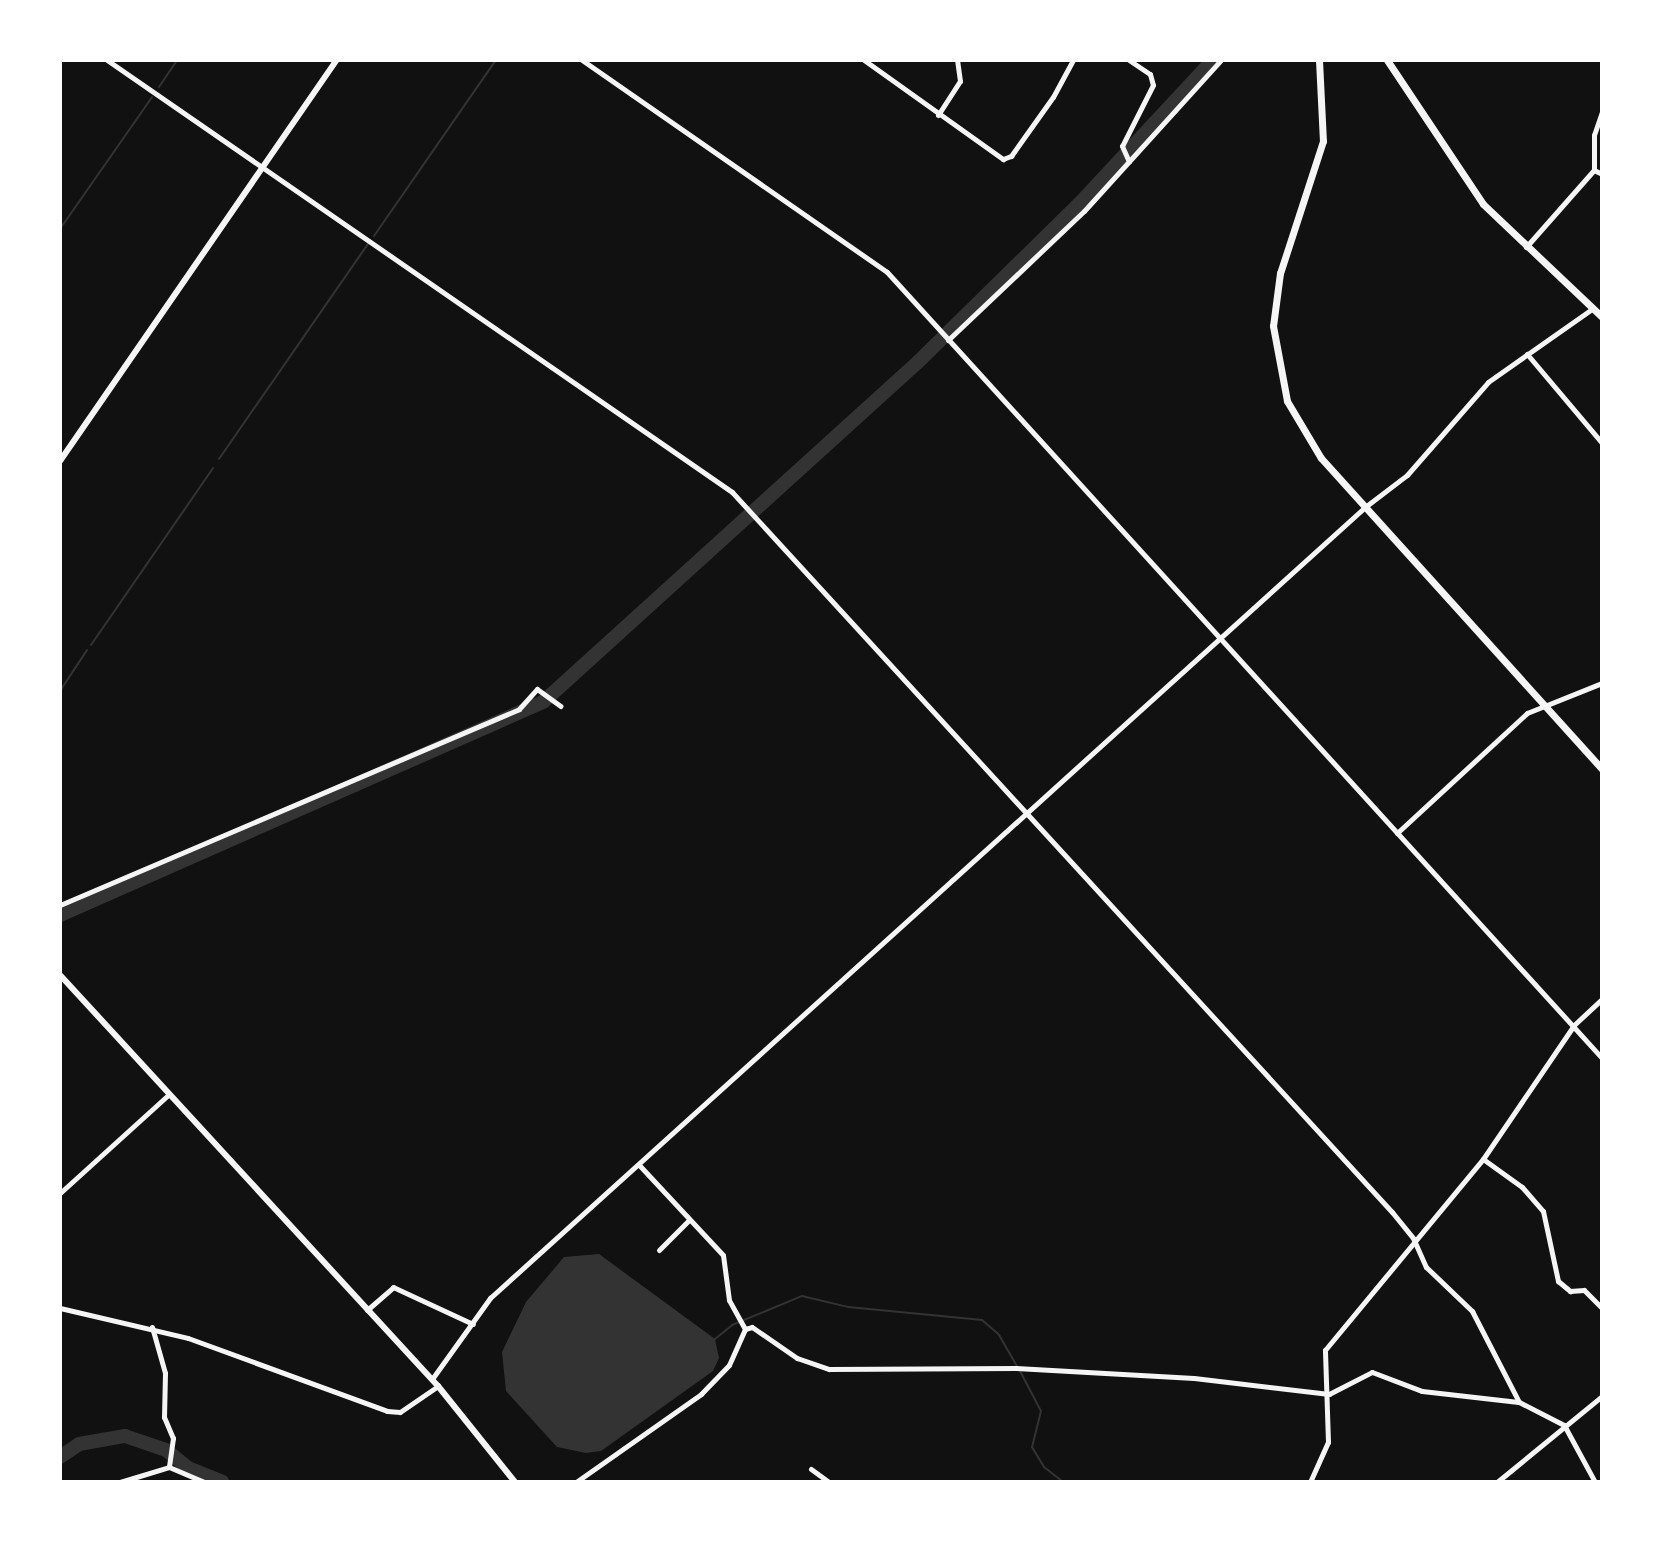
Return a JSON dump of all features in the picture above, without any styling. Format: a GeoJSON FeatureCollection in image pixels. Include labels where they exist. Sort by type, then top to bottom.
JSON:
{"type":"FeatureCollection","features":[{"type":"Feature","properties":{"kind":"main road"},"geometry":{"type":"LineString","coordinates":[[60,461],[337,60]]}},
{"type":"Feature","properties":{"kind":"main road"},"geometry":{"type":"LineString","coordinates":[[1319,60],[1323,141],[1280,273],[1274,352],[1287,401],[1307,438],[1365,507],[1602,769]]}},
{"type":"Feature","properties":{"kind":"main road"},"geometry":{"type":"LineString","coordinates":[[1387,60],[1471,187],[1525,248],[1602,317]]}},
{"type":"Feature","properties":{"kind":"main road"},"geometry":{"type":"LineString","coordinates":[[60,975],[432,1379],[515,1482]]}},
{"type":"Feature","properties":{"kind":"street"},"geometry":{"type":"LineString","coordinates":[[107,60],[715,477],[1028,813],[1413,1238],[1426,1267],[1472,1311],[1519,1402]]}},
{"type":"Feature","properties":{"kind":"street"},"geometry":{"type":"LineString","coordinates":[[582,60],[873,259],[1602,1058]]}},
{"type":"Feature","properties":{"kind":"street"},"geometry":{"type":"LineString","coordinates":[[864,60],[1003,159],[1011,156],[1073,60]]}},
{"type":"Feature","properties":{"kind":"street"},"geometry":{"type":"LineString","coordinates":[[938,115],[960,81],[957,60]]}},
{"type":"Feature","properties":{"kind":"street"},"geometry":{"type":"LineString","coordinates":[[1126,159],[1153,85],[1150,74],[1129,60]]}},
{"type":"Feature","properties":{"kind":"street"},"geometry":{"type":"LineString","coordinates":[[948,340],[1221,60]]}},
{"type":"Feature","properties":{"kind":"street"},"geometry":{"type":"LineString","coordinates":[[1525,248],[1594,170],[1594,135],[1602,112]]}},
{"type":"Feature","properties":{"kind":"street"},"geometry":{"type":"LineString","coordinates":[[1594,170],[1602,174]]}},
{"type":"Feature","properties":{"kind":"street"},"geometry":{"type":"LineString","coordinates":[[432,1379],[490,1298],[1365,507],[1426,456],[1488,382],[1592,309]]}},
{"type":"Feature","properties":{"kind":"street"},"geometry":{"type":"LineString","coordinates":[[1527,354],[1602,443]]}},
{"type":"Feature","properties":{"kind":"street"},"geometry":{"type":"LineString","coordinates":[[1397,833],[1527,713],[1602,683]]}},
{"type":"Feature","properties":{"kind":"street"},"geometry":{"type":"LineString","coordinates":[[60,905],[519,709],[537,689],[560,706]]}},
{"type":"Feature","properties":{"kind":"street"},"geometry":{"type":"LineString","coordinates":[[1310,1482],[1328,1442],[1329,1394],[1325,1350],[1413,1238],[1483,1159],[1574,1025],[1602,999]]}},
{"type":"Feature","properties":{"kind":"street"},"geometry":{"type":"LineString","coordinates":[[60,1193],[169,1094]]}},
{"type":"Feature","properties":{"kind":"street"},"geometry":{"type":"LineString","coordinates":[[1483,1159],[1522,1187],[1543,1211],[1558,1281],[1570,1291],[1584,1290],[1602,1308]]}},
{"type":"Feature","properties":{"kind":"street"},"geometry":{"type":"LineString","coordinates":[[639,1165],[723,1255],[729,1300],[745,1329]]}},
{"type":"Feature","properties":{"kind":"street"},"geometry":{"type":"LineString","coordinates":[[659,1250],[689,1220]]}},
{"type":"Feature","properties":{"kind":"street"},"geometry":{"type":"LineString","coordinates":[[367,1310],[393,1287],[473,1324]]}},
{"type":"Feature","properties":{"kind":"street"},"geometry":{"type":"LineString","coordinates":[[60,1308],[152,1327],[387,1411],[400,1412],[438,1386]]}},
{"type":"Feature","properties":{"kind":"street"},"geometry":{"type":"LineString","coordinates":[[152,1327],[165,1373],[164,1417],[173,1438],[169,1467]]}},
{"type":"Feature","properties":{"kind":"street"},"geometry":{"type":"LineString","coordinates":[[745,1329],[752,1327],[797,1358],[829,1369],[1016,1368],[1194,1378],[1329,1394],[1372,1372],[1422,1391],[1519,1402],[1564,1425],[1595,1482]]}},
{"type":"Feature","properties":{"kind":"street"},"geometry":{"type":"LineString","coordinates":[[576,1482],[701,1394],[729,1365],[745,1329]]}},
{"type":"Feature","properties":{"kind":"street"},"geometry":{"type":"LineString","coordinates":[[1497,1482],[1602,1396]]}},
{"type":"Feature","properties":{"kind":"street"},"geometry":{"type":"LineString","coordinates":[[120,1482],[169,1467],[205,1482]]}},
{"type":"Feature","properties":{"kind":"street"},"geometry":{"type":"LineString","coordinates":[[811,1469],[829,1482]]}},
{"type":"Feature","properties":{"kind":"shaded area"},"geometry":{"type":"Polygon","coordinates":[[[599,1254],[715,1339],[719,1358],[713,1371],[601,1451],[586,1453],[557,1447],[506,1391],[502,1352],[526,1302],[564,1257],[599,1254]]]}},
{"type":"Feature","properties":{"kind":"waterway"},"geometry":{"type":"LineString","coordinates":[[159,87],[177,60]]}},
{"type":"Feature","properties":{"kind":"waterway"},"geometry":{"type":"LineString","coordinates":[[374,236],[496,60]]}},
{"type":"Feature","properties":{"kind":"waterway"},"geometry":{"type":"LineString","coordinates":[[60,915],[543,702],[918,362],[1080,203],[1213,60]]}},
{"type":"Feature","properties":{"kind":"waterway"},"geometry":{"type":"LineString","coordinates":[[60,229],[152,97]]}},
{"type":"Feature","properties":{"kind":"waterway"},"geometry":{"type":"LineString","coordinates":[[219,459],[368,244]]}},
{"type":"Feature","properties":{"kind":"waterway"},"geometry":{"type":"LineString","coordinates":[[91,645],[213,468]]}},
{"type":"Feature","properties":{"kind":"waterway"},"geometry":{"type":"LineString","coordinates":[[60,691],[87,650]]}},
{"type":"Feature","properties":{"kind":"waterway"},"geometry":{"type":"LineString","coordinates":[[715,1339],[732,1325],[802,1296],[848,1307],[982,1320],[999,1335],[1017,1366]]}},
{"type":"Feature","properties":{"kind":"waterway"},"geometry":{"type":"LineString","coordinates":[[1020,1371],[1041,1411],[1032,1447],[1044,1467],[1063,1482]]}},
{"type":"Feature","properties":{"kind":"waterway"},"geometry":{"type":"LineString","coordinates":[[60,1457],[79,1444],[125,1436],[166,1450],[188,1468],[222,1482]]}}]}
